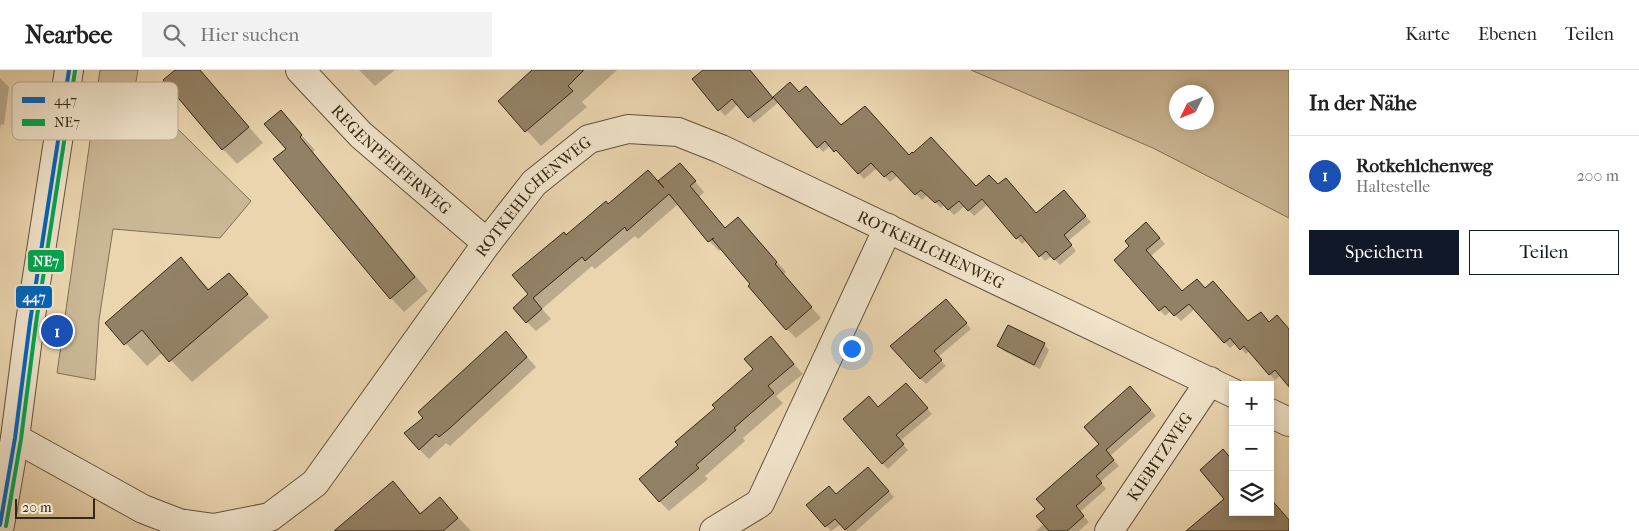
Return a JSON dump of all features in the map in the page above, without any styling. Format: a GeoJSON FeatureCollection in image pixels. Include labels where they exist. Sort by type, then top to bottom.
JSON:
{"type":"FeatureCollection","features":[{"type":"Feature","properties":{"kind":"street","name":"REGENPFEIFERWEG"},"geometry":{"type":"LineString","coordinates":[[300,70],[361,136],[487,243]]}},
{"type":"Feature","properties":{"kind":"street","name":"ROTKEHLCHENWEG"},"geometry":{"type":"LineString","coordinates":[[14,438],[143,510],[179,523],[214,528],[270,517],[315,483],[487,243],[534,183],[589,139],[628,129],[678,132],[721,149],[1221,387]]}},
{"type":"Feature","properties":{"kind":"street"},"geometry":{"type":"LineString","coordinates":[[0,526],[14,438],[10,394],[56,140]]}},
{"type":"Feature","properties":{"kind":"street"},"geometry":{"type":"LineString","coordinates":[[714,531],[760,502],[888,228]]}},
{"type":"Feature","properties":{"kind":"street","name":"KIEBITZWEG"},"geometry":{"type":"LineString","coordinates":[[1109,531],[1221,387]]}},
{"type":"Feature","properties":{"kind":"street"},"geometry":{"type":"LineString","coordinates":[[1274,414],[1289,422]]}},
{"type":"Feature","properties":{"kind":"shaded area"},"geometry":{"type":"Polygon","coordinates":[[[100,70],[138,70],[136,82],[98,82],[100,70]]]}},
{"type":"Feature","properties":{"kind":"shaded area"},"geometry":{"type":"Polygon","coordinates":[[[971,70],[1289,70],[1289,218],[1153,148],[971,70]]]}},
{"type":"Feature","properties":{"kind":"shaded area"},"geometry":{"type":"Polygon","coordinates":[[[178,129],[251,201],[220,238],[113,229],[99,320],[95,380],[57,373],[90,140],[178,140],[178,129]]]}},
{"type":"Feature","properties":{"kind":"building"},"geometry":{"type":"Polygon","coordinates":[[[175,70],[200,70],[249,127],[222,150],[178,98],[178,82],[165,82],[163,80],[175,70]]]}},
{"type":"Feature","properties":{"kind":"building"},"geometry":{"type":"Polygon","coordinates":[[[532,70],[584,70],[568,86],[573,91],[525,132],[498,101],[532,70]]]}},
{"type":"Feature","properties":{"kind":"building"},"geometry":{"type":"Polygon","coordinates":[[[703,70],[750,70],[773,98],[748,118],[732,99],[718,111],[692,79],[703,70]]]}},
{"type":"Feature","properties":{"kind":"building"},"geometry":{"type":"Polygon","coordinates":[[[790,82],[799,92],[806,86],[841,125],[865,106],[909,155],[931,137],[976,186],[989,175],[998,184],[1006,178],[1036,213],[1064,190],[1086,216],[1064,235],[1072,245],[1054,260],[1046,251],[1039,257],[1021,235],[1016,239],[982,199],[968,211],[959,201],[948,210],[939,200],[935,203],[921,190],[915,195],[892,171],[884,177],[871,163],[858,174],[825,141],[817,148],[773,97],[790,82]]]}},
{"type":"Feature","properties":{"kind":"building"},"geometry":{"type":"Polygon","coordinates":[[[281,110],[302,135],[300,137],[415,277],[390,299],[273,159],[286,149],[264,124],[281,110]]]}},
{"type":"Feature","properties":{"kind":"building"},"geometry":{"type":"Polygon","coordinates":[[[680,163],[696,181],[690,186],[725,228],[738,217],[777,262],[775,264],[812,307],[786,330],[748,286],[750,284],[712,239],[708,242],[669,194],[627,231],[625,227],[585,261],[582,257],[533,298],[542,309],[526,323],[513,308],[528,294],[512,275],[564,232],[566,235],[606,201],[608,204],[648,170],[664,188],[658,181],[680,163]]]}},
{"type":"Feature","properties":{"kind":"building"},"geometry":{"type":"Polygon","coordinates":[[[1146,222],[1160,238],[1146,250],[1182,291],[1197,279],[1205,288],[1213,281],[1248,321],[1261,312],[1269,322],[1277,315],[1289,329],[1289,387],[1275,370],[1269,375],[1244,346],[1240,350],[1230,338],[1224,343],[1189,304],[1174,316],[1165,306],[1159,311],[1114,260],[1129,246],[1125,241],[1146,222]]]}},
{"type":"Feature","properties":{"kind":"building"},"geometry":{"type":"Polygon","coordinates":[[[181,257],[208,290],[229,273],[248,294],[169,362],[142,330],[124,345],[105,323],[181,257]]]}},
{"type":"Feature","properties":{"kind":"building"},"geometry":{"type":"Polygon","coordinates":[[[946,299],[967,323],[934,351],[942,360],[920,379],[890,346],[946,299]]]}},
{"type":"Feature","properties":{"kind":"building"},"geometry":{"type":"Polygon","coordinates":[[[1008,325],[1045,343],[1034,365],[997,346],[1008,325]]]}},
{"type":"Feature","properties":{"kind":"building"},"geometry":{"type":"Polygon","coordinates":[[[506,331],[527,357],[450,428],[439,437],[436,434],[419,450],[404,433],[423,418],[418,412],[506,331]]]}},
{"type":"Feature","properties":{"kind":"building"},"geometry":{"type":"Polygon","coordinates":[[[771,336],[794,364],[768,386],[774,393],[696,465],[699,468],[659,502],[639,479],[678,445],[675,442],[715,408],[712,405],[753,369],[744,359],[771,336]]]}},
{"type":"Feature","properties":{"kind":"building"},"geometry":{"type":"Polygon","coordinates":[[[906,383],[928,408],[896,435],[904,444],[882,464],[843,419],[869,396],[878,407],[906,383]]]}},
{"type":"Feature","properties":{"kind":"building"},"geometry":{"type":"Polygon","coordinates":[[[1130,386],[1151,410],[1106,450],[1114,460],[1096,476],[1102,483],[1076,506],[1084,516],[1067,531],[1049,531],[1036,516],[1045,509],[1036,499],[1099,444],[1084,427],[1130,386]]]}},
{"type":"Feature","properties":{"kind":"building"},"geometry":{"type":"Polygon","coordinates":[[[1223,449],[1229,456],[1229,516],[1274,516],[1274,503],[1289,520],[1289,531],[1186,531],[1224,499],[1200,470],[1223,449]]]}},
{"type":"Feature","properties":{"kind":"building"},"geometry":{"type":"Polygon","coordinates":[[[868,467],[889,491],[845,530],[835,519],[825,527],[806,505],[829,486],[836,494],[868,467]]]}},
{"type":"Feature","properties":{"kind":"building"},"geometry":{"type":"Polygon","coordinates":[[[393,481],[420,514],[440,497],[458,518],[443,531],[334,531],[393,481]]]}},
{"type":"Feature","properties":{"kind":"transit line","name":"447"},"geometry":{"type":"LineString","coordinates":[[67,82],[69,70]]}},
{"type":"Feature","properties":{"kind":"transit line","name":"NE7"},"geometry":{"type":"LineString","coordinates":[[73,82],[75,71]]}},
{"type":"Feature","properties":{"kind":"transit line","name":"447"},"geometry":{"type":"LineString","coordinates":[[0,525],[15,438],[30,322],[58,140]]}},
{"type":"Feature","properties":{"kind":"transit line","name":"NE7"},"geometry":{"type":"LineString","coordinates":[[6,526],[21,439],[36,323],[64,140]]}},
{"type":"Feature","properties":{"kind":"place","name":"Rotkehlchenweg"},"geometry":{"type":"Point","coordinates":[57,331]}}]}
